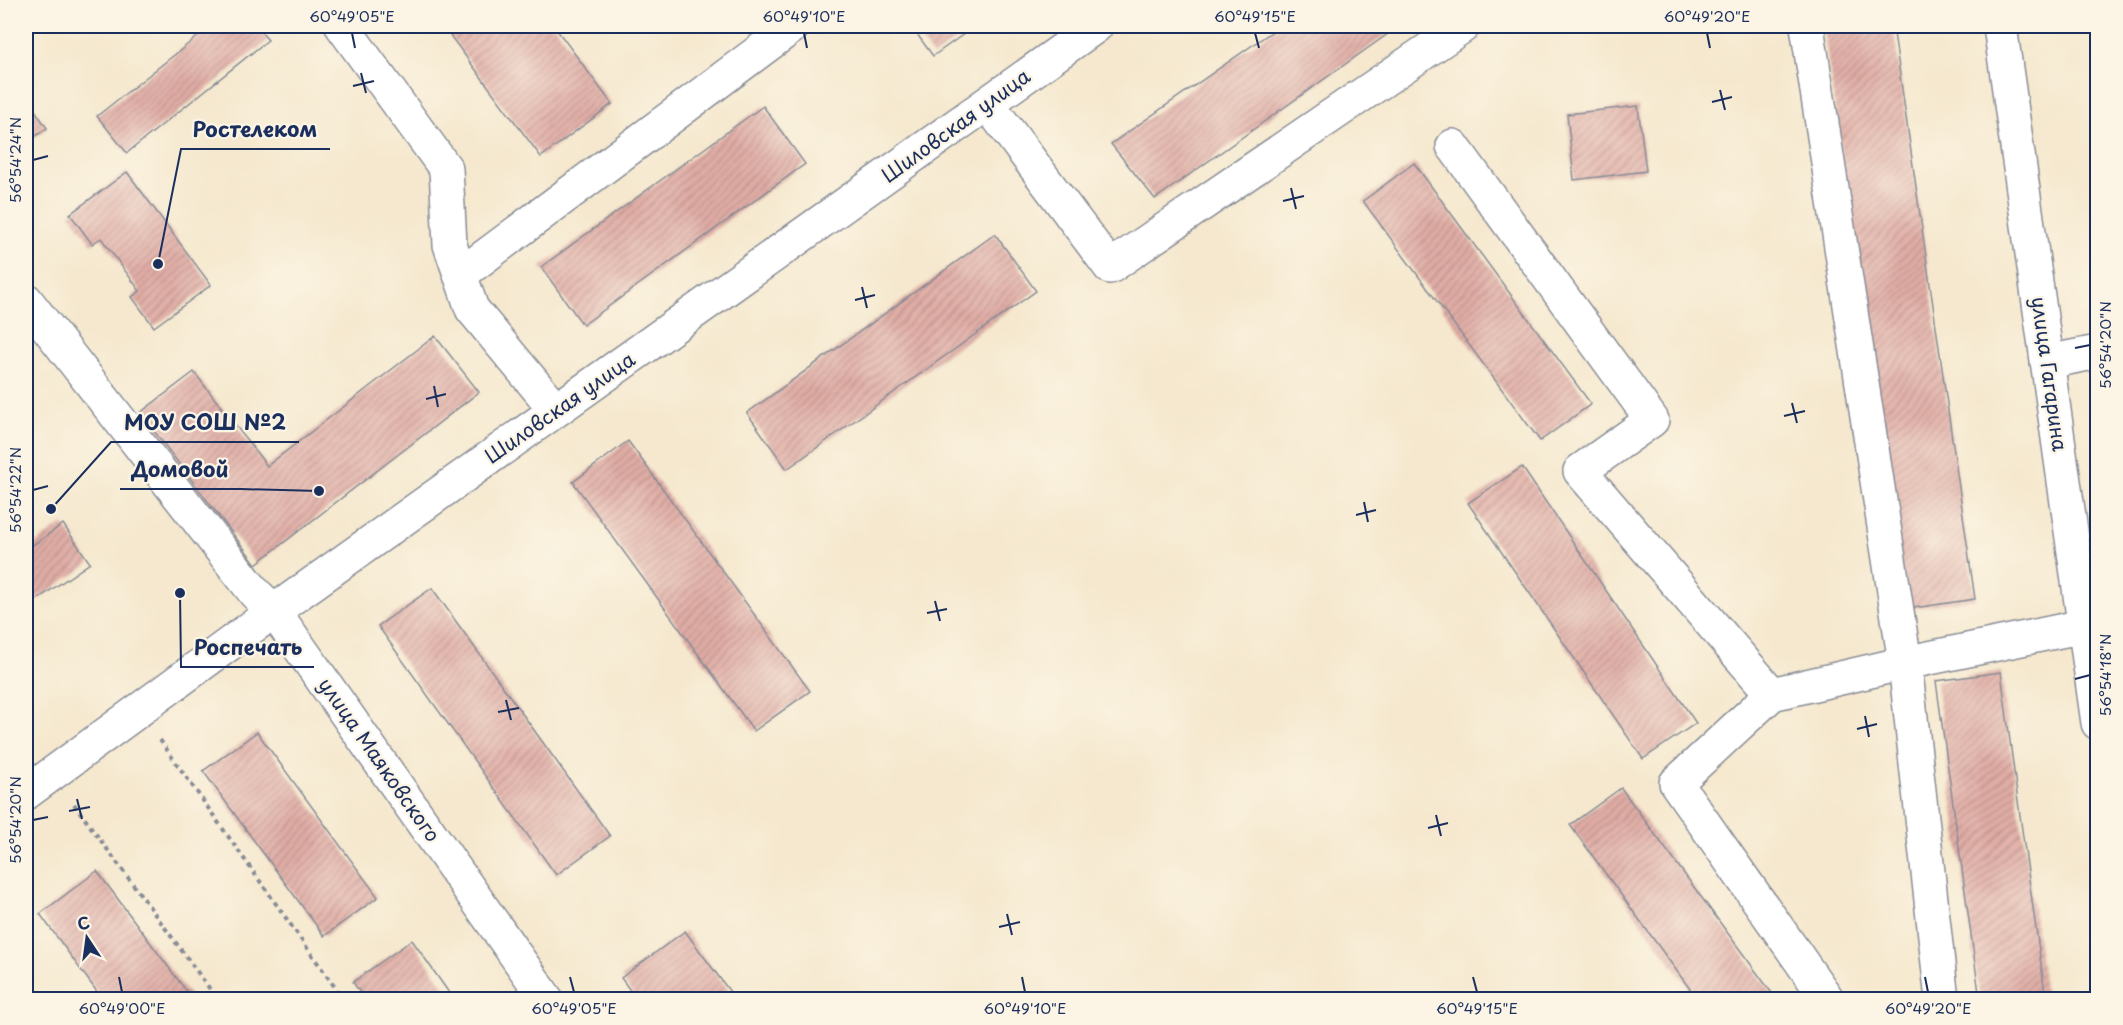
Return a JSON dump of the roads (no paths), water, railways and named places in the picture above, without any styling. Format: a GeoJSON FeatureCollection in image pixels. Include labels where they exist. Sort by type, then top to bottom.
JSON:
{"type":"FeatureCollection","features":[{"type":"Feature","properties":{"kind":"street"},"geometry":{"type":"LineString","coordinates":[[342,26],[446,169],[450,245],[472,309],[556,410]]}},
{"type":"Feature","properties":{"kind":"street"},"geometry":{"type":"LineString","coordinates":[[460,275],[793,26]]}},
{"type":"Feature","properties":{"kind":"street","name":"Шиловская улица"},"geometry":{"type":"LineString","coordinates":[[26,793],[274,611],[1096,26]]}},
{"type":"Feature","properties":{"kind":"street"},"geometry":{"type":"LineString","coordinates":[[988,104],[1110,267],[1463,26]]}},
{"type":"Feature","properties":{"kind":"street"},"geometry":{"type":"LineString","coordinates":[[1807,26],[1905,663],[1942,999]]}},
{"type":"Feature","properties":{"kind":"street","name":"улица Гагарина"},"geometry":{"type":"LineString","coordinates":[[2000,26],[2097,723]]}},
{"type":"Feature","properties":{"kind":"street"},"geometry":{"type":"LineString","coordinates":[[1453,146],[1652,420],[1580,471],[1772,694]]}},
{"type":"Feature","properties":{"kind":"street","name":"улица Маяковского"},"geometry":{"type":"LineString","coordinates":[[26,300],[255,593],[274,611],[548,999]]}},
{"type":"Feature","properties":{"kind":"street"},"geometry":{"type":"LineString","coordinates":[[2047,362],[2097,352]]}},
{"type":"Feature","properties":{"kind":"street"},"geometry":{"type":"LineString","coordinates":[[1828,999],[1676,783],[1772,694],[1905,663],[2084,626]]}},
{"type":"Feature","properties":{"kind":"place","name":"Ростелеком"},"geometry":{"type":"Point","coordinates":[158,264]}},
{"type":"Feature","properties":{"kind":"place","name":"Домовой"},"geometry":{"type":"Point","coordinates":[319,491]}},
{"type":"Feature","properties":{"kind":"place","name":"МОУ СОШ №2"},"geometry":{"type":"Point","coordinates":[51,509]}},
{"type":"Feature","properties":{"kind":"place","name":"Роспечать"},"geometry":{"type":"Point","coordinates":[180,593]}}]}
